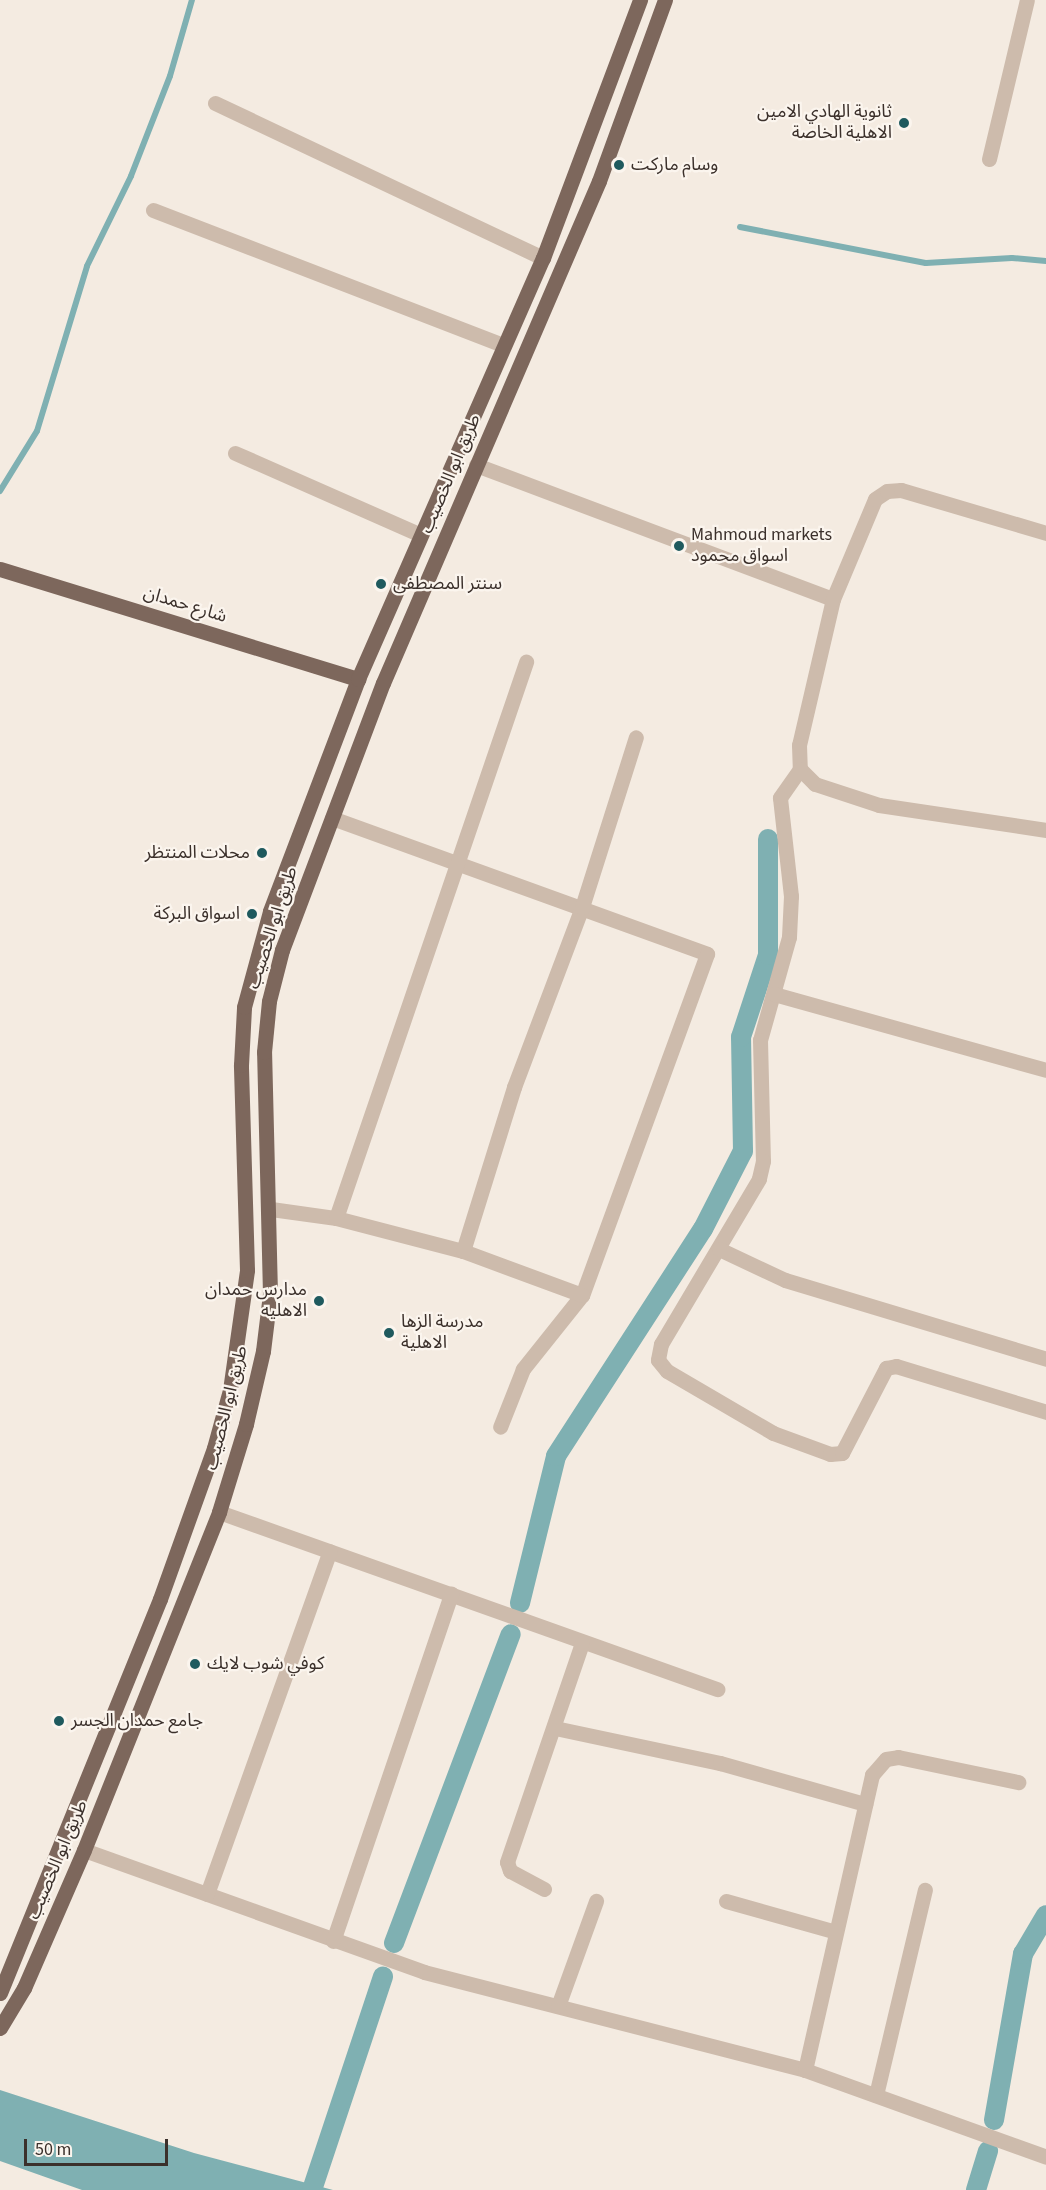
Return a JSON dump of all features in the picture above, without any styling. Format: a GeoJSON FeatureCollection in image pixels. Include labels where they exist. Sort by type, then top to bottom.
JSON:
{"type":"FeatureCollection","features":[{"type":"Feature","properties":{"kind":"main road","name":"طريق ابو الخصيب"},"geometry":{"type":"LineString","coordinates":[[0,1993],[160,1599],[217,1439],[241,1330],[247,1239],[241,1065],[244,1007],[270,911],[358,679],[419,534],[543,258],[640,0]]}},
{"type":"Feature","properties":{"kind":"main road","name":"طريق ابو الخصيب"},"geometry":{"type":"LineString","coordinates":[[0,2028],[24,1988],[84,1850],[219,1512],[246,1424],[263,1351],[270,1294],[271,1209],[264,1052],[269,1000],[282,950],[382,683],[599,181],[665,0]]}},
{"type":"Feature","properties":{"kind":"main road","name":"شارع حمدان"},"geometry":{"type":"LineString","coordinates":[[0,569],[358,679]]}},
{"type":"Feature","properties":{"kind":"main road"},"geometry":{"type":"LineString","coordinates":[[160,1599],[182,1608]]}},
{"type":"Feature","properties":{"kind":"street"},"geometry":{"type":"LineString","coordinates":[[988,159],[1026,0]]}},
{"type":"Feature","properties":{"kind":"street"},"geometry":{"type":"LineString","coordinates":[[215,103],[543,258]]}},
{"type":"Feature","properties":{"kind":"street"},"geometry":{"type":"LineString","coordinates":[[153,210],[503,345]]}},
{"type":"Feature","properties":{"kind":"street"},"geometry":{"type":"LineString","coordinates":[[235,453],[419,534]]}},
{"type":"Feature","properties":{"kind":"street"},"geometry":{"type":"LineString","coordinates":[[476,465],[833,599]]}},
{"type":"Feature","properties":{"kind":"street"},"geometry":{"type":"LineString","coordinates":[[1046,533],[901,490],[887,491],[875,499],[833,599],[799,745],[800,769],[780,798],[791,896],[789,937],[760,1040],[763,1161],[759,1179],[661,1344],[658,1360],[667,1371],[772,1432],[830,1454],[842,1453],[886,1368],[896,1366],[1046,1412]]}},
{"type":"Feature","properties":{"kind":"street"},"geometry":{"type":"LineString","coordinates":[[336,1218],[454,862],[525,662]]}},
{"type":"Feature","properties":{"kind":"street"},"geometry":{"type":"LineString","coordinates":[[463,1251],[514,1087],[582,907],[636,737]]}},
{"type":"Feature","properties":{"kind":"street"},"geometry":{"type":"LineString","coordinates":[[800,769],[815,784],[879,805],[1046,830]]}},
{"type":"Feature","properties":{"kind":"street"},"geometry":{"type":"LineString","coordinates":[[332,818],[707,954],[582,1295],[523,1369],[500,1427]]}},
{"type":"Feature","properties":{"kind":"street"},"geometry":{"type":"LineString","coordinates":[[774,994],[1046,1070]]}},
{"type":"Feature","properties":{"kind":"street"},"geometry":{"type":"LineString","coordinates":[[271,1209],[336,1218],[463,1251],[582,1295]]}},
{"type":"Feature","properties":{"kind":"street"},"geometry":{"type":"LineString","coordinates":[[719,1249],[785,1280],[1046,1359]]}},
{"type":"Feature","properties":{"kind":"street"},"geometry":{"type":"LineString","coordinates":[[219,1512],[582,1643],[717,1689]]}},
{"type":"Feature","properties":{"kind":"street"},"geometry":{"type":"LineString","coordinates":[[207,1894],[330,1551]]}},
{"type":"Feature","properties":{"kind":"street"},"geometry":{"type":"LineString","coordinates":[[333,1941],[451,1594]]}},
{"type":"Feature","properties":{"kind":"street"},"geometry":{"type":"LineString","coordinates":[[544,1889],[510,1871],[507,1862],[555,1728],[582,1643]]}},
{"type":"Feature","properties":{"kind":"street"},"geometry":{"type":"LineString","coordinates":[[555,1728],[720,1763],[866,1804]]}},
{"type":"Feature","properties":{"kind":"street"},"geometry":{"type":"LineString","coordinates":[[805,2070],[872,1775],[886,1760],[898,1757],[1018,1782]]}},
{"type":"Feature","properties":{"kind":"street"},"geometry":{"type":"LineString","coordinates":[[84,1850],[424,1972],[805,2070],[1046,2157]]}},
{"type":"Feature","properties":{"kind":"street"},"geometry":{"type":"LineString","coordinates":[[876,2095],[925,1890]]}},
{"type":"Feature","properties":{"kind":"street"},"geometry":{"type":"LineString","coordinates":[[558,2006],[596,1901]]}},
{"type":"Feature","properties":{"kind":"street"},"geometry":{"type":"LineString","coordinates":[[726,1901],[836,1932]]}},
{"type":"Feature","properties":{"kind":"water"},"geometry":{"type":"Polygon","coordinates":[[[0,2090],[194,2153],[333,2190],[82,2190],[0,2161],[0,2090]]]}},
{"type":"Feature","properties":{"kind":"waterway"},"geometry":{"type":"LineString","coordinates":[[0,491],[37,431],[87,266],[131,176],[170,76],[192,0]]}},
{"type":"Feature","properties":{"kind":"waterway"},"geometry":{"type":"LineString","coordinates":[[740,227],[926,263],[1012,258],[1046,261]]}},
{"type":"Feature","properties":{"kind":"waterway"},"geometry":{"type":"LineString","coordinates":[[520,1603],[556,1456],[703,1229],[743,1151],[741,1037],[768,955],[768,839]]}},
{"type":"Feature","properties":{"kind":"waterway"},"geometry":{"type":"LineString","coordinates":[[394,1943],[511,1634]]}},
{"type":"Feature","properties":{"kind":"waterway"},"geometry":{"type":"LineString","coordinates":[[994,2120],[1023,1954],[1046,1915]]}},
{"type":"Feature","properties":{"kind":"waterway"},"geometry":{"type":"LineString","coordinates":[[312,2190],[383,1977]]}},
{"type":"Feature","properties":{"kind":"waterway"},"geometry":{"type":"LineString","coordinates":[[976,2190],[988,2151]]}},
{"type":"Feature","properties":{"kind":"place","name":"ثانوية الهادي الامين الاهلية الخاصة"},"geometry":{"type":"Point","coordinates":[904,123]}},
{"type":"Feature","properties":{"kind":"place","name":"وسام ماركت"},"geometry":{"type":"Point","coordinates":[619,165]}},
{"type":"Feature","properties":{"kind":"place","name":"Mahmoud markets اسواق محمود"},"geometry":{"type":"Point","coordinates":[679,546]}},
{"type":"Feature","properties":{"kind":"place","name":"سنتر المصطفى"},"geometry":{"type":"Point","coordinates":[381,584]}},
{"type":"Feature","properties":{"kind":"place","name":"محلات المنتظر"},"geometry":{"type":"Point","coordinates":[262,853]}},
{"type":"Feature","properties":{"kind":"place","name":"اسواق البركة"},"geometry":{"type":"Point","coordinates":[252,914]}},
{"type":"Feature","properties":{"kind":"place","name":"مدارس حمدان الاهليه"},"geometry":{"type":"Point","coordinates":[319,1301]}},
{"type":"Feature","properties":{"kind":"place","name":"مدرسة الزها الاهلية"},"geometry":{"type":"Point","coordinates":[389,1333]}},
{"type":"Feature","properties":{"kind":"place","name":"كوفي شوب لايك"},"geometry":{"type":"Point","coordinates":[195,1664]}},
{"type":"Feature","properties":{"kind":"place","name":"جامع حمدان الجسر"},"geometry":{"type":"Point","coordinates":[59,1721]}}]}
